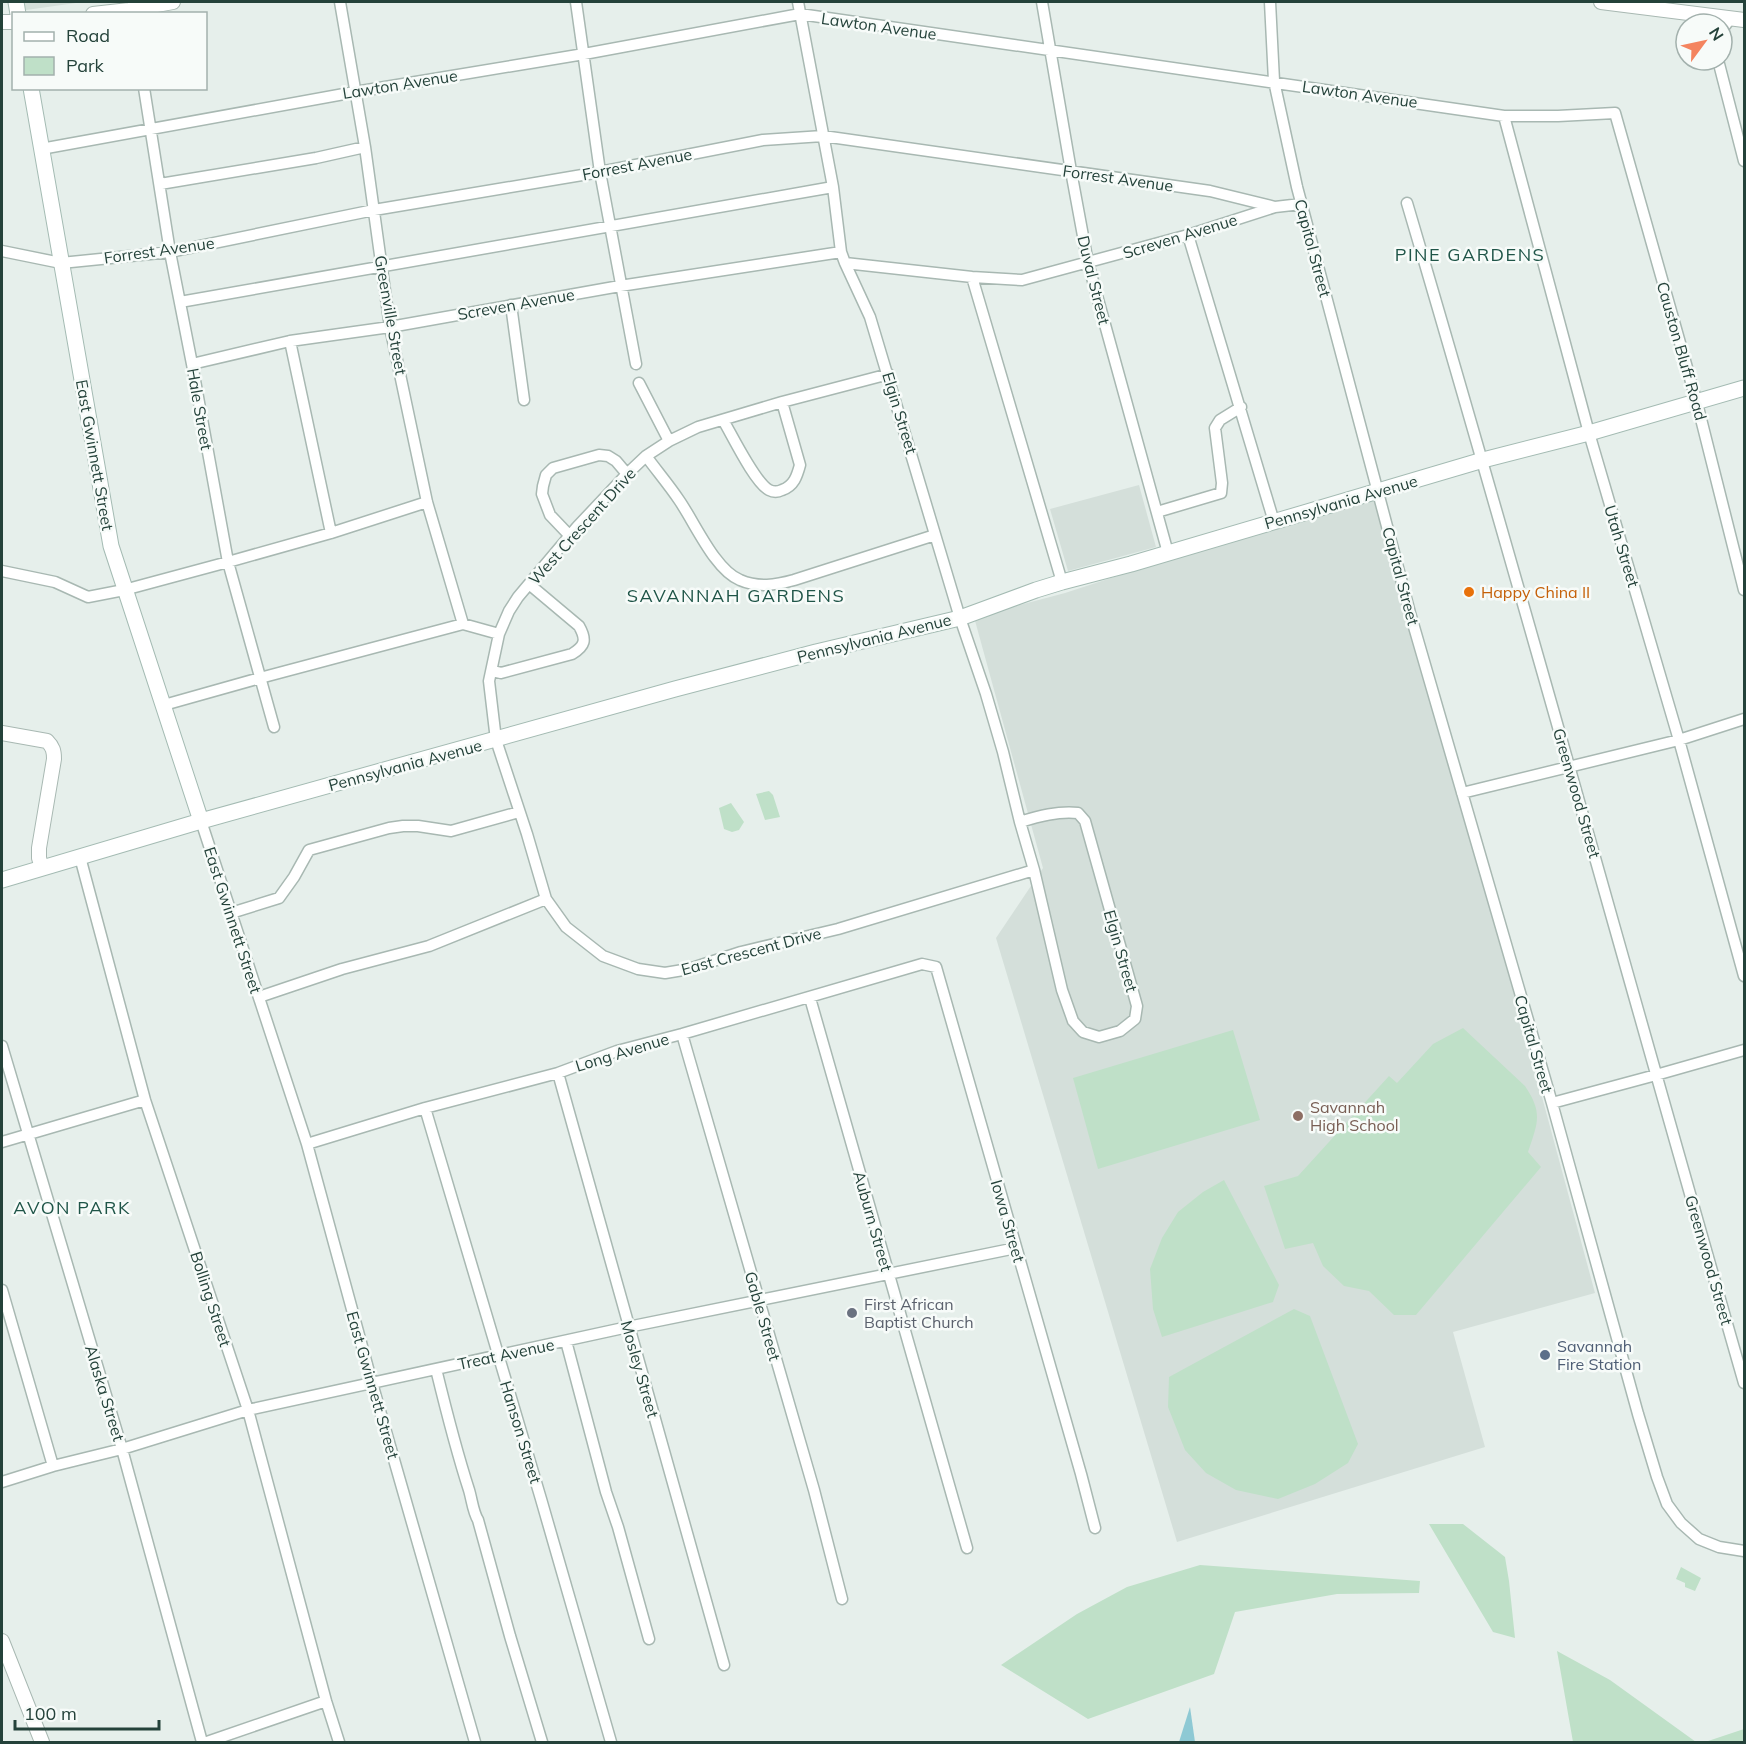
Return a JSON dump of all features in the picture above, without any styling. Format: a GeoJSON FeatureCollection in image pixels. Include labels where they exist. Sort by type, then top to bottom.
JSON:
{"type":"FeatureCollection","features":[{"type":"Feature","properties":{"kind":"main road","name":"East Gwinnett Street"},"geometry":{"type":"LineString","coordinates":[[31,90],[111,546],[201,821]]}},
{"type":"Feature","properties":{"kind":"main road","name":"Pennsylvania Avenue"},"geometry":{"type":"LineString","coordinates":[[2,880],[201,821],[675,689],[816,652],[960,618],[1062,582],[1483,460],[1588,434],[1744,388]]}},
{"type":"Feature","properties":{"kind":"street"},"geometry":{"type":"LineString","coordinates":[[130,12],[172,2]]}},
{"type":"Feature","properties":{"kind":"street","name":"Greenville Street"},"geometry":{"type":"LineString","coordinates":[[340,2],[365,147],[390,327],[428,502],[463,624]]}},
{"type":"Feature","properties":{"kind":"street"},"geometry":{"type":"LineString","coordinates":[[576,2],[600,172],[636,364]]}},
{"type":"Feature","properties":{"kind":"street","name":"Elgin Street"},"geometry":{"type":"LineString","coordinates":[[798,2],[833,187],[843,257],[870,317],[889,374],[960,618],[989,704],[1003,752],[1020,822],[1034,870],[1062,990],[1073,1021],[1083,1032],[1099,1037],[1120,1031],[1135,1019],[1137,1006],[1084,821],[1078,813],[1065,812],[1042,815],[1020,822]]}},
{"type":"Feature","properties":{"kind":"street","name":"Duval Street"},"geometry":{"type":"LineString","coordinates":[[1042,2],[1088,263],[1168,553]]}},
{"type":"Feature","properties":{"kind":"street","name":"Capitol Street"},"geometry":{"type":"LineString","coordinates":[[1270,2],[1274,81],[1301,204],[1378,491]]}},
{"type":"Feature","properties":{"kind":"street"},"geometry":{"type":"LineString","coordinates":[[1601,2],[1677,12]]}},
{"type":"Feature","properties":{"kind":"street","name":"Lawton Avenue"},"geometry":{"type":"LineString","coordinates":[[41,148],[584,54],[800,14],[1504,116],[1616,113]]}},
{"type":"Feature","properties":{"kind":"street"},"geometry":{"type":"LineString","coordinates":[[1721,72],[1744,161]]}},
{"type":"Feature","properties":{"kind":"street","name":"Hale Street"},"geometry":{"type":"LineString","coordinates":[[144,90],[170,252],[228,562],[274,727]]}},
{"type":"Feature","properties":{"kind":"street","name":"Causton Bluff Road"},"geometry":{"type":"LineString","coordinates":[[1616,113],[1698,403],[1744,590]]}},
{"type":"Feature","properties":{"kind":"street","name":"Utah Street"},"geometry":{"type":"LineString","coordinates":[[1504,116],[1588,434],[1679,740],[1744,976]]}},
{"type":"Feature","properties":{"kind":"street","name":"Forrest Avenue"},"geometry":{"type":"LineString","coordinates":[[2,251],[61,263],[170,252],[374,210],[600,172],[764,140],[823,136],[1210,191],[1275,207]]}},
{"type":"Feature","properties":{"kind":"street"},"geometry":{"type":"LineString","coordinates":[[159,184],[316,158],[365,147]]}},
{"type":"Feature","properties":{"kind":"street"},"geometry":{"type":"LineString","coordinates":[[180,302],[833,187]]}},
{"type":"Feature","properties":{"kind":"street","name":"Greenwood Street"},"geometry":{"type":"LineString","coordinates":[[1407,203],[1483,460],[1744,1383]]}},
{"type":"Feature","properties":{"kind":"street","name":"Screven Avenue"},"geometry":{"type":"LineString","coordinates":[[192,364],[290,341],[390,327],[621,286],[843,257],[972,277],[1022,280],[1188,235],[1275,207],[1301,204]]}},
{"type":"Feature","properties":{"kind":"street"},"geometry":{"type":"LineString","coordinates":[[1188,235],[1274,522]]}},
{"type":"Feature","properties":{"kind":"street"},"geometry":{"type":"LineString","coordinates":[[972,277],[1062,582]]}},
{"type":"Feature","properties":{"kind":"street"},"geometry":{"type":"LineString","coordinates":[[511,305],[524,400]]}},
{"type":"Feature","properties":{"kind":"street"},"geometry":{"type":"LineString","coordinates":[[290,341],[331,533]]}},
{"type":"Feature","properties":{"kind":"street","name":"West Crescent Drive"},"geometry":{"type":"LineString","coordinates":[[496,740],[489,681],[499,634],[509,611],[529,584],[609,491],[646,456],[669,441],[699,427],[889,374]]}},
{"type":"Feature","properties":{"kind":"street"},"geometry":{"type":"LineString","coordinates":[[639,383],[669,441]]}},
{"type":"Feature","properties":{"kind":"street"},"geometry":{"type":"LineString","coordinates":[[723,420],[763,486],[770,491],[779,492],[793,483],[800,465],[782,402]]}},
{"type":"Feature","properties":{"kind":"street"},"geometry":{"type":"LineString","coordinates":[[1157,512],[1221,493],[1222,483],[1215,428],[1220,420],[1241,407]]}},
{"type":"Feature","properties":{"kind":"street"},"geometry":{"type":"LineString","coordinates":[[570,536],[550,515],[542,494],[546,475],[553,468],[599,455],[608,456],[616,461],[627,474]]}},
{"type":"Feature","properties":{"kind":"street"},"geometry":{"type":"LineString","coordinates":[[646,456],[679,500],[714,557],[727,572],[751,584],[771,586],[794,580],[935,535]]}},
{"type":"Feature","properties":{"kind":"street","name":"Capital Street"},"geometry":{"type":"LineString","coordinates":[[1378,491],[1462,794],[1552,1102],[1638,1414],[1667,1504],[1681,1523],[1700,1539],[1719,1547],[1744,1551]]}},
{"type":"Feature","properties":{"kind":"street"},"geometry":{"type":"LineString","coordinates":[[2,571],[55,582],[88,597],[124,590],[228,562],[331,533],[428,502]]}},
{"type":"Feature","properties":{"kind":"street"},"geometry":{"type":"LineString","coordinates":[[492,671],[501,673],[572,654],[584,643],[583,633],[579,626],[529,584]]}},
{"type":"Feature","properties":{"kind":"street"},"geometry":{"type":"LineString","coordinates":[[164,705],[463,624],[499,634]]}},
{"type":"Feature","properties":{"kind":"street"},"geometry":{"type":"LineString","coordinates":[[1462,794],[1679,740],[1744,719]]}},
{"type":"Feature","properties":{"kind":"street"},"geometry":{"type":"LineString","coordinates":[[2,733],[42,739],[51,746],[54,759],[39,848],[42,868]]}},
{"type":"Feature","properties":{"kind":"street","name":"East Crescent Drive"},"geometry":{"type":"LineString","coordinates":[[496,740],[546,899],[566,927],[603,956],[638,969],[665,974],[688,969],[741,952],[838,929],[1034,870]]}},
{"type":"Feature","properties":{"kind":"street"},"geometry":{"type":"LineString","coordinates":[[231,913],[279,898],[309,850],[389,828],[418,826],[451,831],[519,812]]}},
{"type":"Feature","properties":{"kind":"street","name":"East Gwinnett Street"},"geometry":{"type":"LineString","coordinates":[[201,821],[308,1144],[372,1383],[475,1743]]}},
{"type":"Feature","properties":{"kind":"street","name":"Bolling Street"},"geometry":{"type":"LineString","coordinates":[[80,857],[145,1100],[248,1410],[339,1743]]}},
{"type":"Feature","properties":{"kind":"street"},"geometry":{"type":"LineString","coordinates":[[259,997],[342,969],[429,946],[546,899]]}},
{"type":"Feature","properties":{"kind":"street","name":"Long Avenue"},"geometry":{"type":"LineString","coordinates":[[308,1144],[425,1107],[558,1072],[617,1051],[810,998],[922,964],[936,967]]}},
{"type":"Feature","properties":{"kind":"street","name":"Iowa Street"},"geometry":{"type":"LineString","coordinates":[[936,967],[1095,1528]]}},
{"type":"Feature","properties":{"kind":"street","name":"Auburn Street"},"geometry":{"type":"LineString","coordinates":[[810,998],[967,1548]]}},
{"type":"Feature","properties":{"kind":"street","name":"Gable Street"},"geometry":{"type":"LineString","coordinates":[[682,1034],[814,1490],[842,1599]]}},
{"type":"Feature","properties":{"kind":"street","name":"Alaska Street"},"geometry":{"type":"LineString","coordinates":[[2,1046],[122,1449],[202,1743]]}},
{"type":"Feature","properties":{"kind":"street"},"geometry":{"type":"LineString","coordinates":[[1552,1102],[1656,1076],[1744,1050]]}},
{"type":"Feature","properties":{"kind":"street","name":"Mosley Street"},"geometry":{"type":"LineString","coordinates":[[558,1072],[724,1665]]}},
{"type":"Feature","properties":{"kind":"street"},"geometry":{"type":"LineString","coordinates":[[2,1142],[145,1100]]}},
{"type":"Feature","properties":{"kind":"street","name":"Hanson Street"},"geometry":{"type":"LineString","coordinates":[[425,1107],[611,1743]]}},
{"type":"Feature","properties":{"kind":"street","name":"Treat Avenue"},"geometry":{"type":"LineString","coordinates":[[2,1482],[52,1466],[122,1449],[248,1410],[566,1341],[1016,1248]]}},
{"type":"Feature","properties":{"kind":"street"},"geometry":{"type":"LineString","coordinates":[[2,1290],[52,1466]]}},
{"type":"Feature","properties":{"kind":"street"},"geometry":{"type":"LineString","coordinates":[[566,1341],[606,1492],[649,1639]]}},
{"type":"Feature","properties":{"kind":"street"},"geometry":{"type":"LineString","coordinates":[[436,1369],[459,1459],[542,1743]]}},
{"type":"Feature","properties":{"kind":"street"},"geometry":{"type":"LineString","coordinates":[[2,1641],[42,1743]]}},
{"type":"Feature","properties":{"kind":"street"},"geometry":{"type":"LineString","coordinates":[[207,1743],[326,1701]]}},
{"type":"Feature","properties":{"kind":"shaded area"},"geometry":{"type":"Polygon","coordinates":[[[24,2],[83,2],[26,10],[24,2]]]}},
{"type":"Feature","properties":{"kind":"shaded area"},"geometry":{"type":"Polygon","coordinates":[[[1139,485],[1156,547],[1068,571],[1050,509],[1139,485]]]}},
{"type":"Feature","properties":{"kind":"shaded area","name":"Savannah High School"},"geometry":{"type":"Polygon","coordinates":[[[1378,491],[1595,1293],[1453,1332],[1485,1447],[1177,1542],[996,938],[1043,868],[974,617],[1065,593],[1378,491]]]}},
{"type":"Feature","properties":{"kind":"green space"},"geometry":{"type":"Polygon","coordinates":[[[769,791],[773,795],[780,817],[765,820],[756,794],[769,791]]]}},
{"type":"Feature","properties":{"kind":"green space"},"geometry":{"type":"Polygon","coordinates":[[[731,803],[744,822],[739,830],[732,832],[724,829],[719,808],[731,803]]]}},
{"type":"Feature","properties":{"kind":"green space"},"geometry":{"type":"Polygon","coordinates":[[[1463,1028],[1525,1086],[1531,1095],[1537,1118],[1528,1152],[1541,1167],[1416,1315],[1394,1315],[1369,1291],[1344,1286],[1323,1266],[1313,1243],[1285,1249],[1264,1186],[1298,1176],[1389,1076],[1397,1083],[1433,1044],[1463,1028]]]}},
{"type":"Feature","properties":{"kind":"green space"},"geometry":{"type":"Polygon","coordinates":[[[1233,1030],[1260,1120],[1098,1169],[1073,1078],[1233,1030]]]}},
{"type":"Feature","properties":{"kind":"green space"},"geometry":{"type":"Polygon","coordinates":[[[1224,1180],[1279,1285],[1273,1302],[1162,1337],[1153,1309],[1150,1269],[1162,1238],[1178,1212],[1203,1192],[1224,1180]]]}},
{"type":"Feature","properties":{"kind":"green space"},"geometry":{"type":"Polygon","coordinates":[[[1294,1309],[1310,1316],[1358,1444],[1348,1463],[1315,1484],[1278,1499],[1236,1490],[1206,1473],[1185,1450],[1168,1407],[1169,1377],[1294,1309]]]}},
{"type":"Feature","properties":{"kind":"green space"},"geometry":{"type":"Polygon","coordinates":[[[1429,1524],[1463,1524],[1505,1557],[1515,1638],[1493,1632],[1429,1524]]]}},
{"type":"Feature","properties":{"kind":"green space"},"geometry":{"type":"Polygon","coordinates":[[[1200,1565],[1420,1581],[1419,1593],[1337,1594],[1235,1612],[1214,1674],[1088,1719],[1001,1665],[1077,1614],[1127,1587],[1200,1565]]]}},
{"type":"Feature","properties":{"kind":"green space"},"geometry":{"type":"Polygon","coordinates":[[[1681,1567],[1701,1578],[1695,1591],[1685,1587],[1685,1583],[1676,1579],[1681,1567]]]}},
{"type":"Feature","properties":{"kind":"green space"},"geometry":{"type":"Polygon","coordinates":[[[1557,1651],[1610,1680],[1696,1742],[1573,1742],[1557,1651]]]}},
{"type":"Feature","properties":{"kind":"green space"},"geometry":{"type":"Polygon","coordinates":[[[1744,1729],[1744,1742],[1705,1742],[1744,1729]]]}},
{"type":"Feature","properties":{"kind":"water"},"geometry":{"type":"Polygon","coordinates":[[[1190,1707],[1195,1742],[1179,1742],[1190,1707]]]}},
{"type":"Feature","properties":{"kind":"place","name":"Happy China II"},"geometry":{"type":"Point","coordinates":[1469,592]}},
{"type":"Feature","properties":{"kind":"place","name":"Savannah High School"},"geometry":{"type":"Point","coordinates":[1298,1116]}},
{"type":"Feature","properties":{"kind":"place","name":"First African Baptist Church"},"geometry":{"type":"Point","coordinates":[852,1313]}},
{"type":"Feature","properties":{"kind":"place","name":"Savannah Fire Station"},"geometry":{"type":"Point","coordinates":[1545,1355]}},
{"type":"Feature","properties":{"kind":"district","name":"PINE GARDENS"},"geometry":{"type":"Point","coordinates":[1470,254]}},
{"type":"Feature","properties":{"kind":"district","name":"SAVANNAH GARDENS"},"geometry":{"type":"Point","coordinates":[736,595]}},
{"type":"Feature","properties":{"kind":"district","name":"AVON PARK"},"geometry":{"type":"Point","coordinates":[72,1207]}}]}
